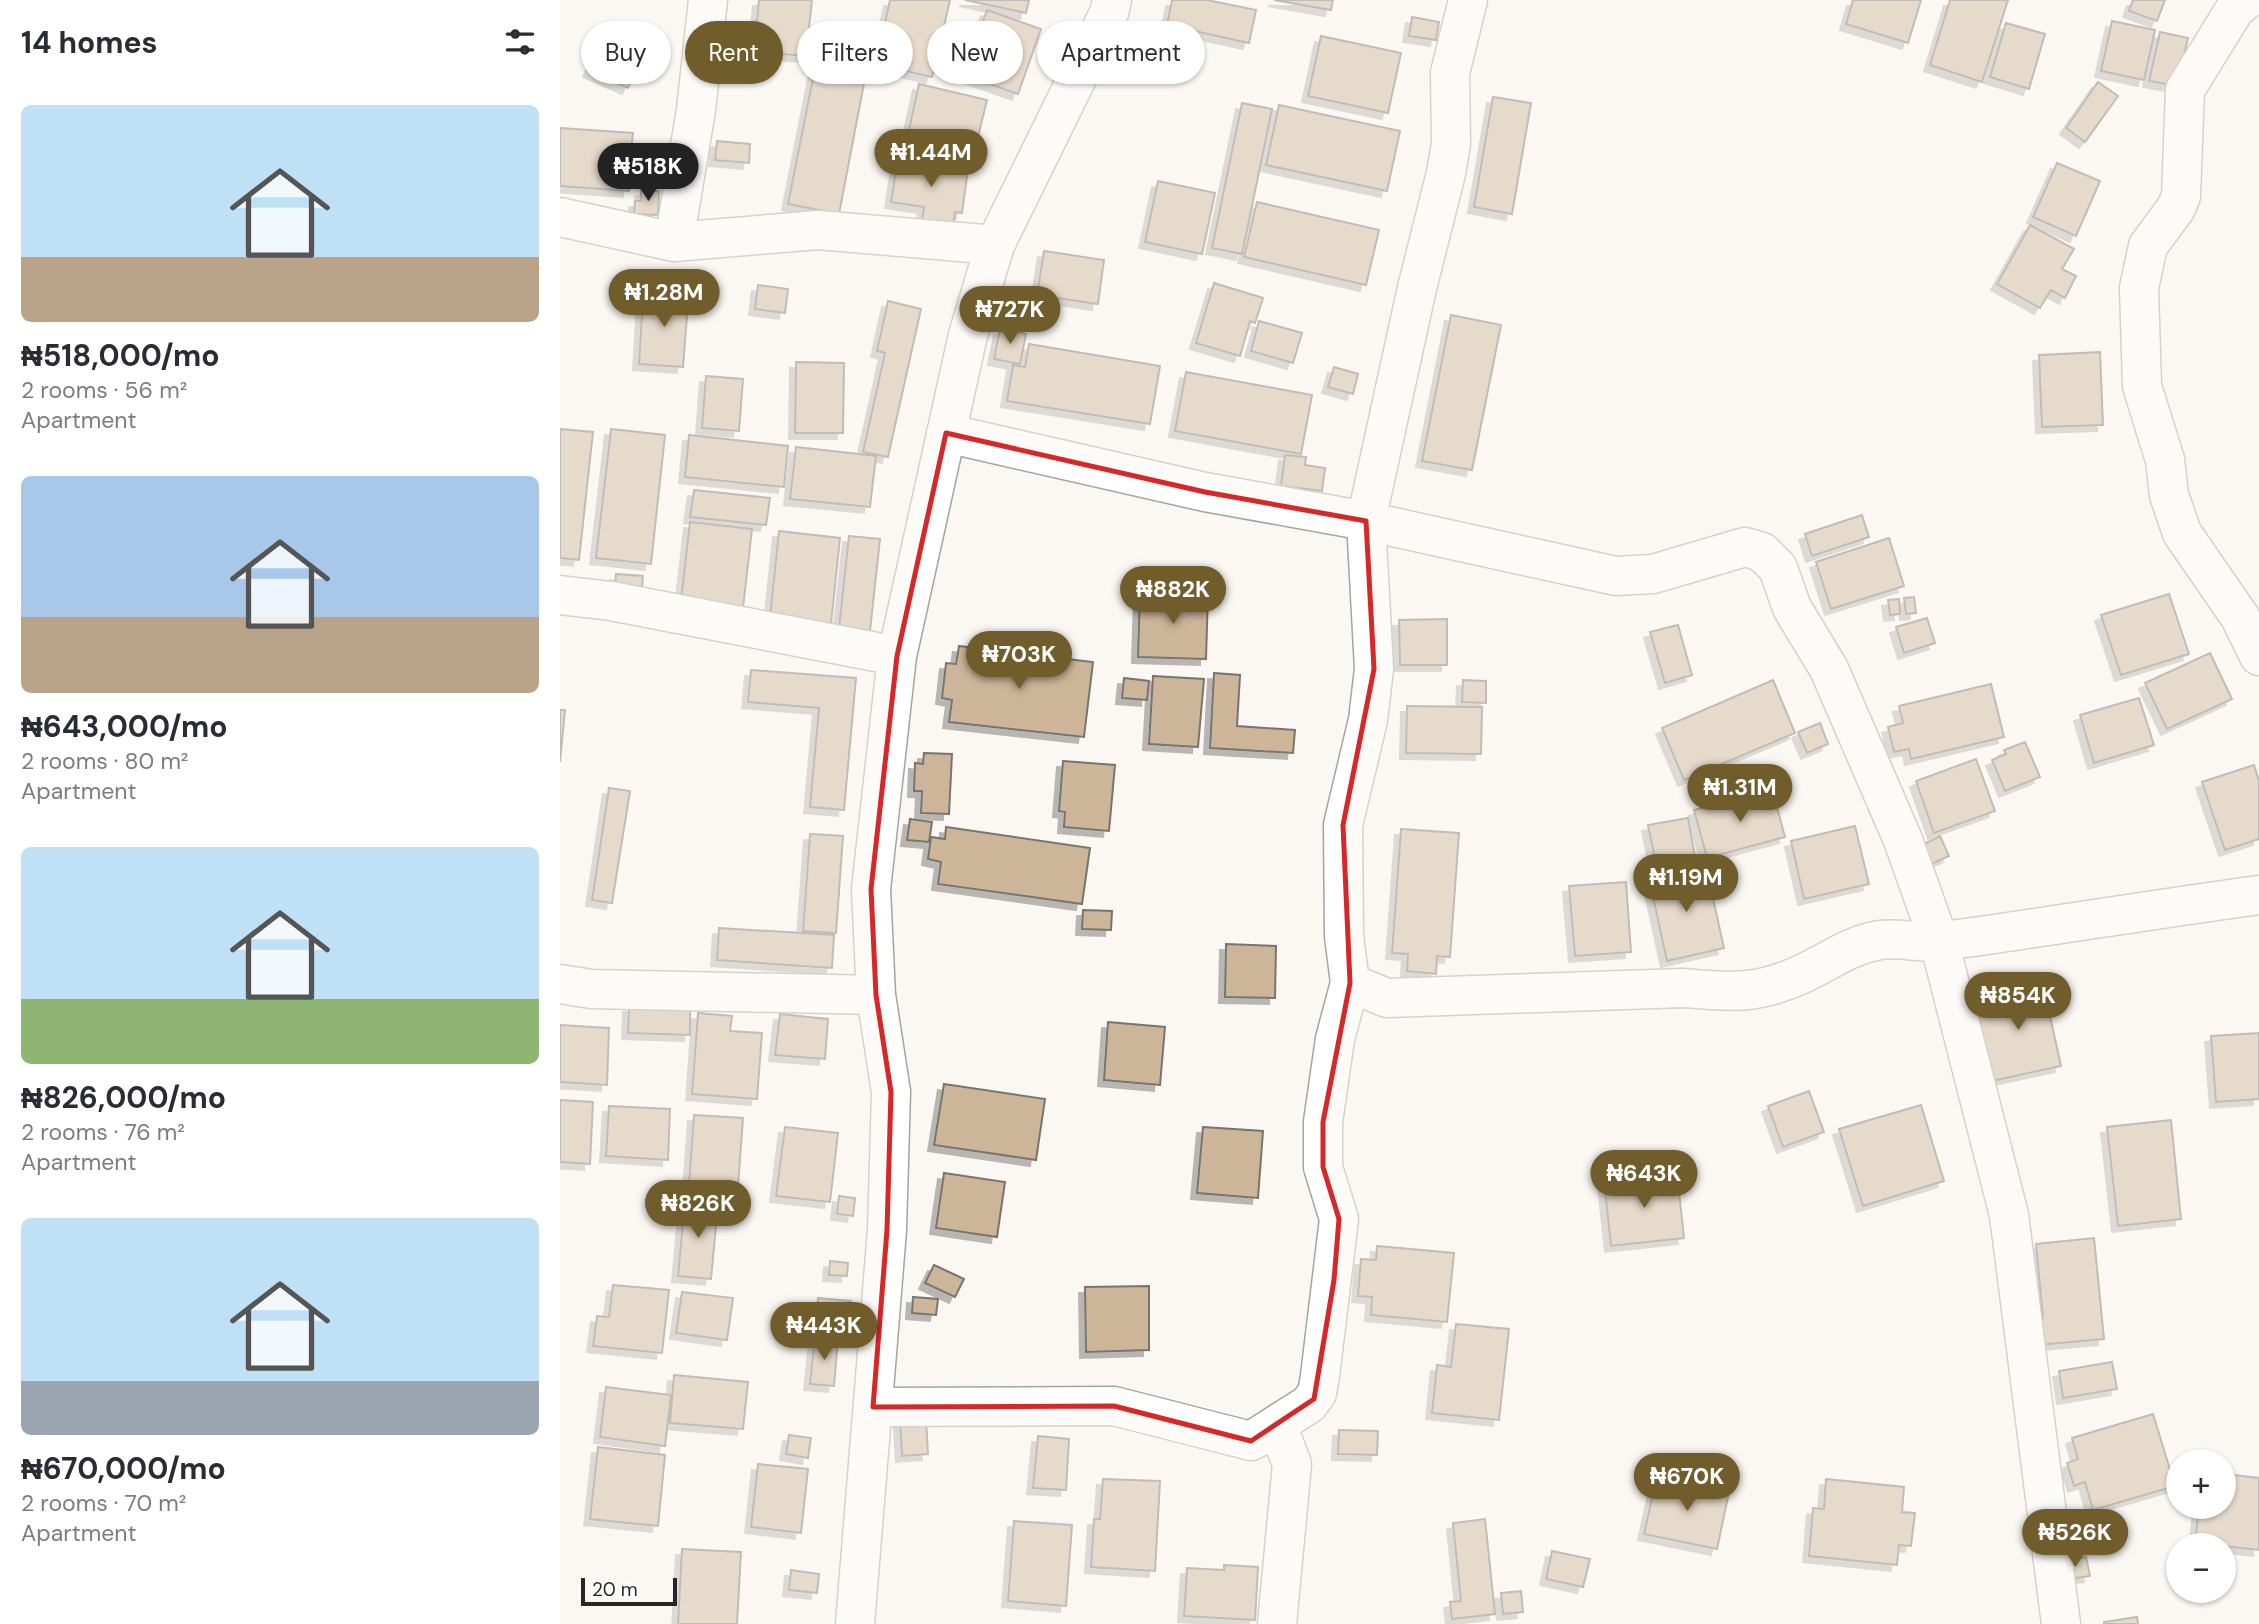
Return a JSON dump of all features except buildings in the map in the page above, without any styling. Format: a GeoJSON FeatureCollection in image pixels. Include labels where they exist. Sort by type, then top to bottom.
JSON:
{"type":"FeatureCollection","features":[{"type":"Feature","properties":{"kind":"street"},"geometry":{"type":"LineString","coordinates":[[674,242],[696,110],[708,0]]}},
{"type":"Feature","properties":{"kind":"street"},"geometry":{"type":"LineString","coordinates":[[855,1624],[887,1230],[891,1092],[876,995],[871,889],[897,656],[968,335],[995,245],[1109,13],[1112,0]]}},
{"type":"Feature","properties":{"kind":"street"},"geometry":{"type":"LineString","coordinates":[[1251,1441],[1309,1404],[1317,1393],[1339,1228],[1337,1206],[1327,1189],[1323,1167],[1323,1122],[1335,1039],[1350,983],[1345,936],[1343,825],[1367,720],[1374,669],[1366,521],[1446,173],[1451,144],[1450,73],[1468,0]]}},
{"type":"Feature","properties":{"kind":"street"},"geometry":{"type":"LineString","coordinates":[[2246,0],[2235,9],[2185,90],[2181,196],[2176,208],[2148,246],[2139,288],[2142,386],[2165,460],[2174,508],[2182,533],[2240,617],[2259,656]]}},
{"type":"Feature","properties":{"kind":"street"},"geometry":{"type":"LineString","coordinates":[[560,217],[674,242],[818,230],[995,245]]}},
{"type":"Feature","properties":{"kind":"street"},"geometry":{"type":"LineString","coordinates":[[946,433],[1205,492],[1366,521],[1616,576],[1653,574],[1745,547],[1762,552],[1778,568],[1791,608],[1829,669],[1903,840],[1939,942],[2009,1215],[2061,1624]]}},
{"type":"Feature","properties":{"kind":"street"},"geometry":{"type":"LineString","coordinates":[[560,595],[611,601],[897,656]]}},
{"type":"Feature","properties":{"kind":"street"},"geometry":{"type":"LineString","coordinates":[[1350,983],[1387,998],[1683,988],[1728,993],[1757,990],[1776,984],[1803,974],[1842,951],[1881,940],[1939,942],[2257,901]]}},
{"type":"Feature","properties":{"kind":"street"},"geometry":{"type":"LineString","coordinates":[[560,984],[591,989],[876,995]]}},
{"type":"Feature","properties":{"kind":"street"},"geometry":{"type":"LineString","coordinates":[[873,1407],[1114,1406],[1251,1441],[1269,1432],[1284,1443],[1292,1464],[1278,1624]]}},
{"type":"Feature","properties":{"kind":"highlighted area"},"geometry":{"type":"Polygon","coordinates":[[[946,433],[1205,492],[1366,521],[1374,669],[1343,825],[1350,983],[1323,1122],[1323,1167],[1339,1219],[1334,1280],[1314,1399],[1251,1441],[1114,1406],[873,1407],[887,1230],[891,1092],[876,995],[871,889],[897,656],[946,433]]]}}]}
